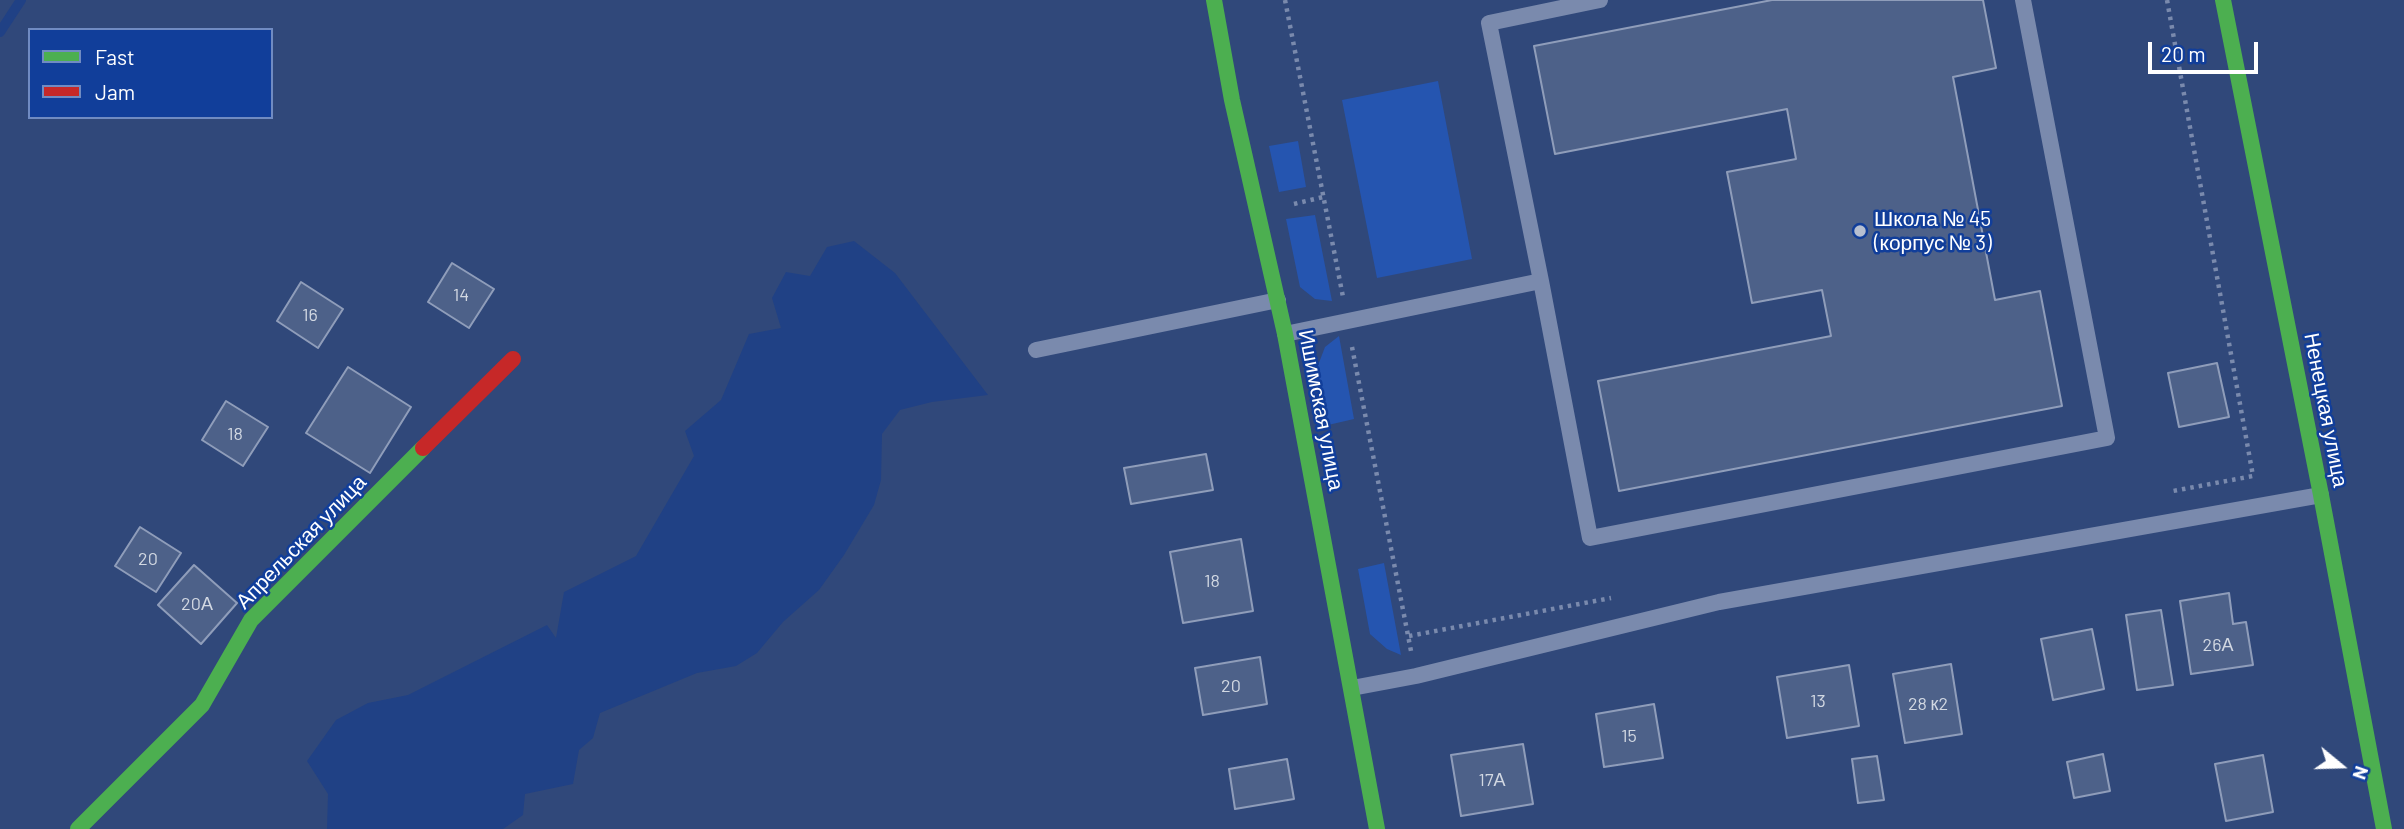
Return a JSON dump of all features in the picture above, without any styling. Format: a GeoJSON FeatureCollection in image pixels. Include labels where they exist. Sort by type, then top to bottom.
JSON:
{"type":"FeatureCollection","features":[{"type":"Feature","properties":{"kind":"street","name":"Ишимская улица"},"geometry":{"type":"LineString","coordinates":[[1214,0],[1245,162],[1286,334],[1377,829]]}},
{"type":"Feature","properties":{"kind":"street","name":"Ненецкая улица"},"geometry":{"type":"LineString","coordinates":[[2222,0],[2321,495],[2384,829]]}},
{"type":"Feature","properties":{"kind":"street","name":"Апрельская улица"},"geometry":{"type":"LineString","coordinates":[[78,829],[202,705],[251,620],[513,359]]}},
{"type":"Feature","properties":{"kind":"lane"},"geometry":{"type":"LineString","coordinates":[[1600,0],[1489,23],[1590,538],[2107,438],[2023,0]]}},
{"type":"Feature","properties":{"kind":"lane"},"geometry":{"type":"LineString","coordinates":[[1286,334],[1541,281]]}},
{"type":"Feature","properties":{"kind":"lane"},"geometry":{"type":"LineString","coordinates":[[1036,350],[1278,300]]}},
{"type":"Feature","properties":{"kind":"lane"},"geometry":{"type":"LineString","coordinates":[[1352,688],[1416,676],[1719,602],[2321,495]]}},
{"type":"Feature","properties":{"kind":"shaded area"},"geometry":{"type":"Polygon","coordinates":[[[1438,81],[1472,259],[1377,278],[1342,100],[1438,81]]]}},
{"type":"Feature","properties":{"kind":"shaded area"},"geometry":{"type":"Polygon","coordinates":[[[1298,141],[1306,187],[1279,192],[1269,146],[1298,141]]]}},
{"type":"Feature","properties":{"kind":"shaded area"},"geometry":{"type":"Polygon","coordinates":[[[1315,215],[1332,301],[1315,299],[1300,287],[1286,219],[1315,215]]]}},
{"type":"Feature","properties":{"kind":"shaded area"},"geometry":{"type":"Polygon","coordinates":[[[854,241],[895,273],[988,395],[932,402],[900,410],[882,434],[881,480],[874,505],[819,590],[783,622],[757,653],[736,666],[697,673],[600,713],[593,738],[579,750],[573,784],[525,794],[523,815],[503,829],[327,829],[328,794],[307,761],[336,720],[368,703],[408,695],[547,625],[556,638],[564,592],[636,556],[694,456],[685,431],[721,400],[749,334],[781,328],[772,298],[786,272],[810,276],[827,247],[854,241]]]}},
{"type":"Feature","properties":{"kind":"shaded area"},"geometry":{"type":"Polygon","coordinates":[[[1339,336],[1354,419],[1328,425],[1317,368],[1325,347],[1339,336]]]}},
{"type":"Feature","properties":{"kind":"shaded area"},"geometry":{"type":"Polygon","coordinates":[[[1384,563],[1401,655],[1387,649],[1370,634],[1358,569],[1384,563]]]}},
{"type":"Feature","properties":{"kind":"building","name":"Школа № 45 (корпус № 3)"},"geometry":{"type":"Polygon","coordinates":[[[1772,0],[1983,0],[1996,68],[1953,77],[1995,300],[2040,291],[2062,406],[1619,491],[1598,381],[1831,336],[1822,290],[1752,303],[1727,172],[1796,159],[1787,109],[1555,154],[1534,46],[1772,0]]]}},
{"type":"Feature","properties":{"kind":"building"},"geometry":{"type":"Polygon","coordinates":[[[452,263],[494,289],[469,328],[428,302],[452,263]]]}},
{"type":"Feature","properties":{"kind":"building"},"geometry":{"type":"Polygon","coordinates":[[[301,282],[343,309],[318,348],[277,321],[301,282]]]}},
{"type":"Feature","properties":{"kind":"building"},"geometry":{"type":"Polygon","coordinates":[[[2217,363],[2229,417],[2179,427],[2168,373],[2217,363]]]}},
{"type":"Feature","properties":{"kind":"building"},"geometry":{"type":"Polygon","coordinates":[[[348,367],[411,407],[370,473],[306,433],[348,367]]]}},
{"type":"Feature","properties":{"kind":"building"},"geometry":{"type":"Polygon","coordinates":[[[226,401],[268,427],[243,466],[202,440],[226,401]]]}},
{"type":"Feature","properties":{"kind":"building"},"geometry":{"type":"Polygon","coordinates":[[[1206,454],[1213,490],[1131,504],[1124,468],[1206,454]]]}},
{"type":"Feature","properties":{"kind":"building"},"geometry":{"type":"Polygon","coordinates":[[[140,527],[181,553],[156,592],[115,566],[140,527]]]}},
{"type":"Feature","properties":{"kind":"building"},"geometry":{"type":"Polygon","coordinates":[[[1241,539],[1253,611],[1183,623],[1170,552],[1241,539]]]}},
{"type":"Feature","properties":{"kind":"building"},"geometry":{"type":"Polygon","coordinates":[[[194,565],[237,603],[201,644],[158,605],[194,565]]]}},
{"type":"Feature","properties":{"kind":"building"},"geometry":{"type":"Polygon","coordinates":[[[2229,593],[2233,624],[2246,622],[2253,665],[2191,674],[2180,601],[2229,593]]]}},
{"type":"Feature","properties":{"kind":"building"},"geometry":{"type":"Polygon","coordinates":[[[2161,610],[2173,685],[2137,690],[2126,615],[2161,610]]]}},
{"type":"Feature","properties":{"kind":"building"},"geometry":{"type":"Polygon","coordinates":[[[2092,629],[2104,689],[2053,700],[2041,639],[2092,629]]]}},
{"type":"Feature","properties":{"kind":"building"},"geometry":{"type":"Polygon","coordinates":[[[1260,657],[1267,704],[1203,715],[1195,668],[1260,657]]]}},
{"type":"Feature","properties":{"kind":"building"},"geometry":{"type":"Polygon","coordinates":[[[1951,664],[1962,734],[1905,743],[1893,674],[1951,664]]]}},
{"type":"Feature","properties":{"kind":"building"},"geometry":{"type":"Polygon","coordinates":[[[1849,665],[1859,726],[1787,738],[1777,677],[1849,665]]]}},
{"type":"Feature","properties":{"kind":"building"},"geometry":{"type":"Polygon","coordinates":[[[1654,704],[1663,758],[1604,767],[1596,714],[1654,704]]]}},
{"type":"Feature","properties":{"kind":"building"},"geometry":{"type":"Polygon","coordinates":[[[1523,744],[1533,804],[1461,816],[1451,755],[1523,744]]]}},
{"type":"Feature","properties":{"kind":"building"},"geometry":{"type":"Polygon","coordinates":[[[2103,754],[2110,791],[2074,798],[2067,762],[2103,754]]]}},
{"type":"Feature","properties":{"kind":"building"},"geometry":{"type":"Polygon","coordinates":[[[2263,755],[2273,812],[2226,821],[2215,764],[2263,755]]]}},
{"type":"Feature","properties":{"kind":"building"},"geometry":{"type":"Polygon","coordinates":[[[1877,756],[1884,800],[1858,803],[1852,759],[1877,756]]]}},
{"type":"Feature","properties":{"kind":"building"},"geometry":{"type":"Polygon","coordinates":[[[1287,759],[1294,799],[1235,809],[1229,769],[1287,759]]]}},
{"type":"Feature","properties":{"kind":"waterway"},"geometry":{"type":"LineString","coordinates":[[0,32],[21,0]]}},
{"type":"Feature","properties":{"kind":"traffic: fast"},"geometry":{"type":"LineString","coordinates":[[1214,0],[1232,100],[1285,334],[1377,829]]}},
{"type":"Feature","properties":{"kind":"traffic: fast"},"geometry":{"type":"LineString","coordinates":[[2223,0],[2384,829]]}},
{"type":"Feature","properties":{"kind":"traffic: fast"},"geometry":{"type":"LineString","coordinates":[[78,829],[202,705],[251,620],[423,448]]}},
{"type":"Feature","properties":{"kind":"traffic: jam"},"geometry":{"type":"LineString","coordinates":[[423,448],[513,359]]}},
{"type":"Feature","properties":{"kind":"place","name":"Школа № 45 (корпус № 3)"},"geometry":{"type":"Point","coordinates":[1860,231]}}]}
